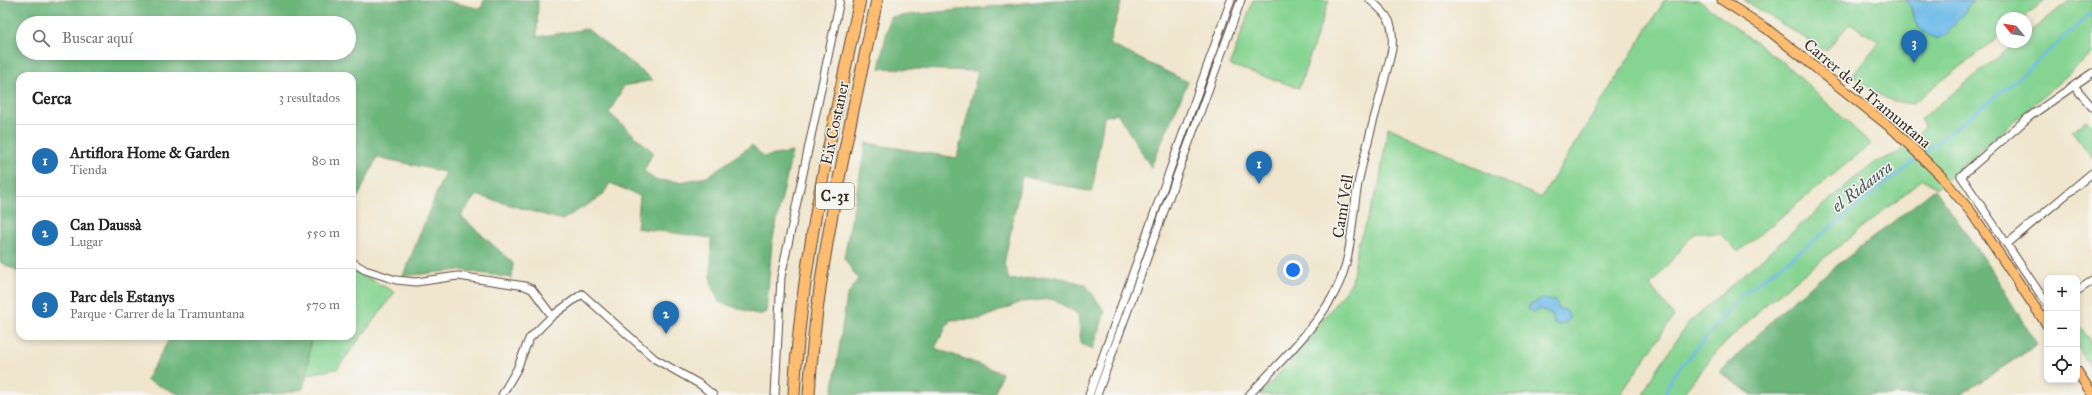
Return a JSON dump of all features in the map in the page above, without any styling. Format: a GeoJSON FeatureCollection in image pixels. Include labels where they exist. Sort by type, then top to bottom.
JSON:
{"type":"FeatureCollection","features":[{"type":"Feature","properties":{"kind":"highway","name":"Eix Costaner"},"geometry":{"type":"LineString","coordinates":[[794,395],[799,327],[816,214],[860,0]]}},
{"type":"Feature","properties":{"kind":"highway","name":"Eix Costaner"},"geometry":{"type":"LineString","coordinates":[[809,395],[815,329],[832,216],[876,0]]}},
{"type":"Feature","properties":{"kind":"main road","name":"Carrer de la Tramuntana"},"geometry":{"type":"LineString","coordinates":[[1722,0],[1767,29],[1895,131],[1940,175],[1971,212],[2044,315]]}},
{"type":"Feature","properties":{"kind":"main road"},"geometry":{"type":"LineString","coordinates":[[2080,376],[2092,394]]}},
{"type":"Feature","properties":{"kind":"street"},"geometry":{"type":"LineString","coordinates":[[775,395],[781,277],[840,0]]}},
{"type":"Feature","properties":{"kind":"street"},"geometry":{"type":"LineString","coordinates":[[1088,395],[1231,0]]}},
{"type":"Feature","properties":{"kind":"street"},"geometry":{"type":"LineString","coordinates":[[1097,395],[1241,0]]}},
{"type":"Feature","properties":{"kind":"street","name":"Camí Vell"},"geometry":{"type":"LineString","coordinates":[[1249,395],[1320,315],[1335,292],[1344,272],[1358,185],[1392,49],[1394,32],[1389,18],[1370,0]]}},
{"type":"Feature","properties":{"kind":"street"},"geometry":{"type":"LineString","coordinates":[[2044,300],[1961,176],[2029,117],[2092,73]]}},
{"type":"Feature","properties":{"kind":"street"},"geometry":{"type":"LineString","coordinates":[[2074,86],[2092,107]]}},
{"type":"Feature","properties":{"kind":"street"},"geometry":{"type":"LineString","coordinates":[[2007,244],[2092,173]]}},
{"type":"Feature","properties":{"kind":"street"},"geometry":{"type":"LineString","coordinates":[[356,264],[365,270],[396,280],[416,282],[458,276],[525,286],[532,289],[552,316]]}},
{"type":"Feature","properties":{"kind":"street"},"geometry":{"type":"LineString","coordinates":[[2080,289],[2092,280]]}},
{"type":"Feature","properties":{"kind":"street"},"geometry":{"type":"LineString","coordinates":[[502,395],[517,369],[529,339],[552,316],[582,294],[655,359],[701,385],[713,395]]}},
{"type":"Feature","properties":{"kind":"green space"},"geometry":{"type":"Polygon","coordinates":[[[0,0],[442,0],[481,9],[484,0],[538,0],[537,37],[587,29],[653,80],[624,86],[609,113],[653,152],[644,171],[655,180],[681,182],[707,177],[752,145],[764,157],[792,152],[772,243],[766,312],[759,315],[719,302],[711,282],[711,238],[637,228],[640,196],[610,183],[602,196],[562,220],[476,195],[461,216],[513,263],[512,278],[460,270],[403,276],[445,172],[377,157],[358,197],[356,196],[356,72],[16,72],[16,271],[0,262],[0,0]]]}},
{"type":"Feature","properties":{"kind":"green space"},"geometry":{"type":"Polygon","coordinates":[[[1055,0],[1122,0],[1109,44],[1188,82],[1151,167],[1117,113],[1104,117],[1092,192],[1022,176],[1004,264],[1009,280],[1056,276],[1086,285],[1105,312],[1093,349],[1081,344],[1078,314],[1052,299],[1021,302],[981,319],[950,320],[935,348],[1002,373],[994,395],[832,395],[847,296],[858,279],[844,258],[866,143],[957,158],[978,71],[879,68],[890,17],[1055,0]]]}},
{"type":"Feature","properties":{"kind":"green space"},"geometry":{"type":"Polygon","coordinates":[[[1253,0],[1329,0],[1299,88],[1230,65],[1253,0]]]}},
{"type":"Feature","properties":{"kind":"green space"},"geometry":{"type":"Polygon","coordinates":[[[1665,0],[1698,0],[1785,64],[1871,144],[1738,252],[1720,234],[1695,233],[1650,285],[1674,316],[1620,395],[1260,395],[1301,348],[1352,282],[1358,244],[1379,185],[1388,127],[1541,198],[1665,0]]]}},
{"type":"Feature","properties":{"kind":"green space"},"geometry":{"type":"Polygon","coordinates":[[[1743,0],[2045,0],[2030,12],[1996,12],[1996,39],[1912,104],[1893,101],[1886,98],[1873,91],[1853,75],[1879,42],[1850,23],[1826,51],[1743,0]]]}},
{"type":"Feature","properties":{"kind":"green space"},"geometry":{"type":"Polygon","coordinates":[[[2070,0],[2092,0],[2092,54],[1937,188],[1923,179],[1764,306],[1715,353],[1682,395],[1643,395],[1650,380],[1688,323],[1850,182],[1876,162],[1898,153],[1924,128],[1921,119],[2010,48],[2032,48],[2032,30],[2070,0]]]}},
{"type":"Feature","properties":{"kind":"green space"},"geometry":{"type":"Polygon","coordinates":[[[2087,120],[2092,127],[2092,157],[2072,131],[2087,120]]]}},
{"type":"Feature","properties":{"kind":"green space"},"geometry":{"type":"Polygon","coordinates":[[[1935,189],[1988,264],[2037,345],[1960,395],[1752,395],[1720,372],[1794,299],[1935,189]]]}},
{"type":"Feature","properties":{"kind":"green space"},"geometry":{"type":"Polygon","coordinates":[[[356,272],[395,292],[337,369],[307,374],[311,340],[356,340],[356,272]]]}},
{"type":"Feature","properties":{"kind":"green space"},"geometry":{"type":"Polygon","coordinates":[[[2080,326],[2092,345],[2092,370],[2080,351],[2080,326]]]}},
{"type":"Feature","properties":{"kind":"green space"},"geometry":{"type":"Polygon","coordinates":[[[169,340],[311,340],[307,374],[303,389],[277,395],[181,395],[146,380],[169,340]]]}},
{"type":"Feature","properties":{"kind":"water"},"geometry":{"type":"Polygon","coordinates":[[[1906,0],[1974,0],[1946,35],[1936,39],[1920,30],[1915,21],[1913,12],[1906,0]]]}},
{"type":"Feature","properties":{"kind":"water"},"geometry":{"type":"Polygon","coordinates":[[[1542,299],[1555,301],[1559,309],[1567,310],[1570,319],[1559,325],[1554,323],[1550,313],[1541,309],[1533,312],[1528,309],[1530,304],[1542,299]]]}},
{"type":"Feature","properties":{"kind":"waterway","name":"el Ridaura"},"geometry":{"type":"LineString","coordinates":[[1923,154],[2020,77],[2092,12]]}},
{"type":"Feature","properties":{"kind":"waterway","name":"el Ridaura"},"geometry":{"type":"LineString","coordinates":[[1665,395],[1672,377],[1743,294],[1810,244],[1919,157]]}},
{"type":"Feature","properties":{"kind":"place","name":"Parc dels Estanys"},"geometry":{"type":"Point","coordinates":[1914,63]}},
{"type":"Feature","properties":{"kind":"place","name":"Artiflora Home & Garden"},"geometry":{"type":"Point","coordinates":[1259,184]}},
{"type":"Feature","properties":{"kind":"place","name":"Can Daussà"},"geometry":{"type":"Point","coordinates":[666,334]}}]}
